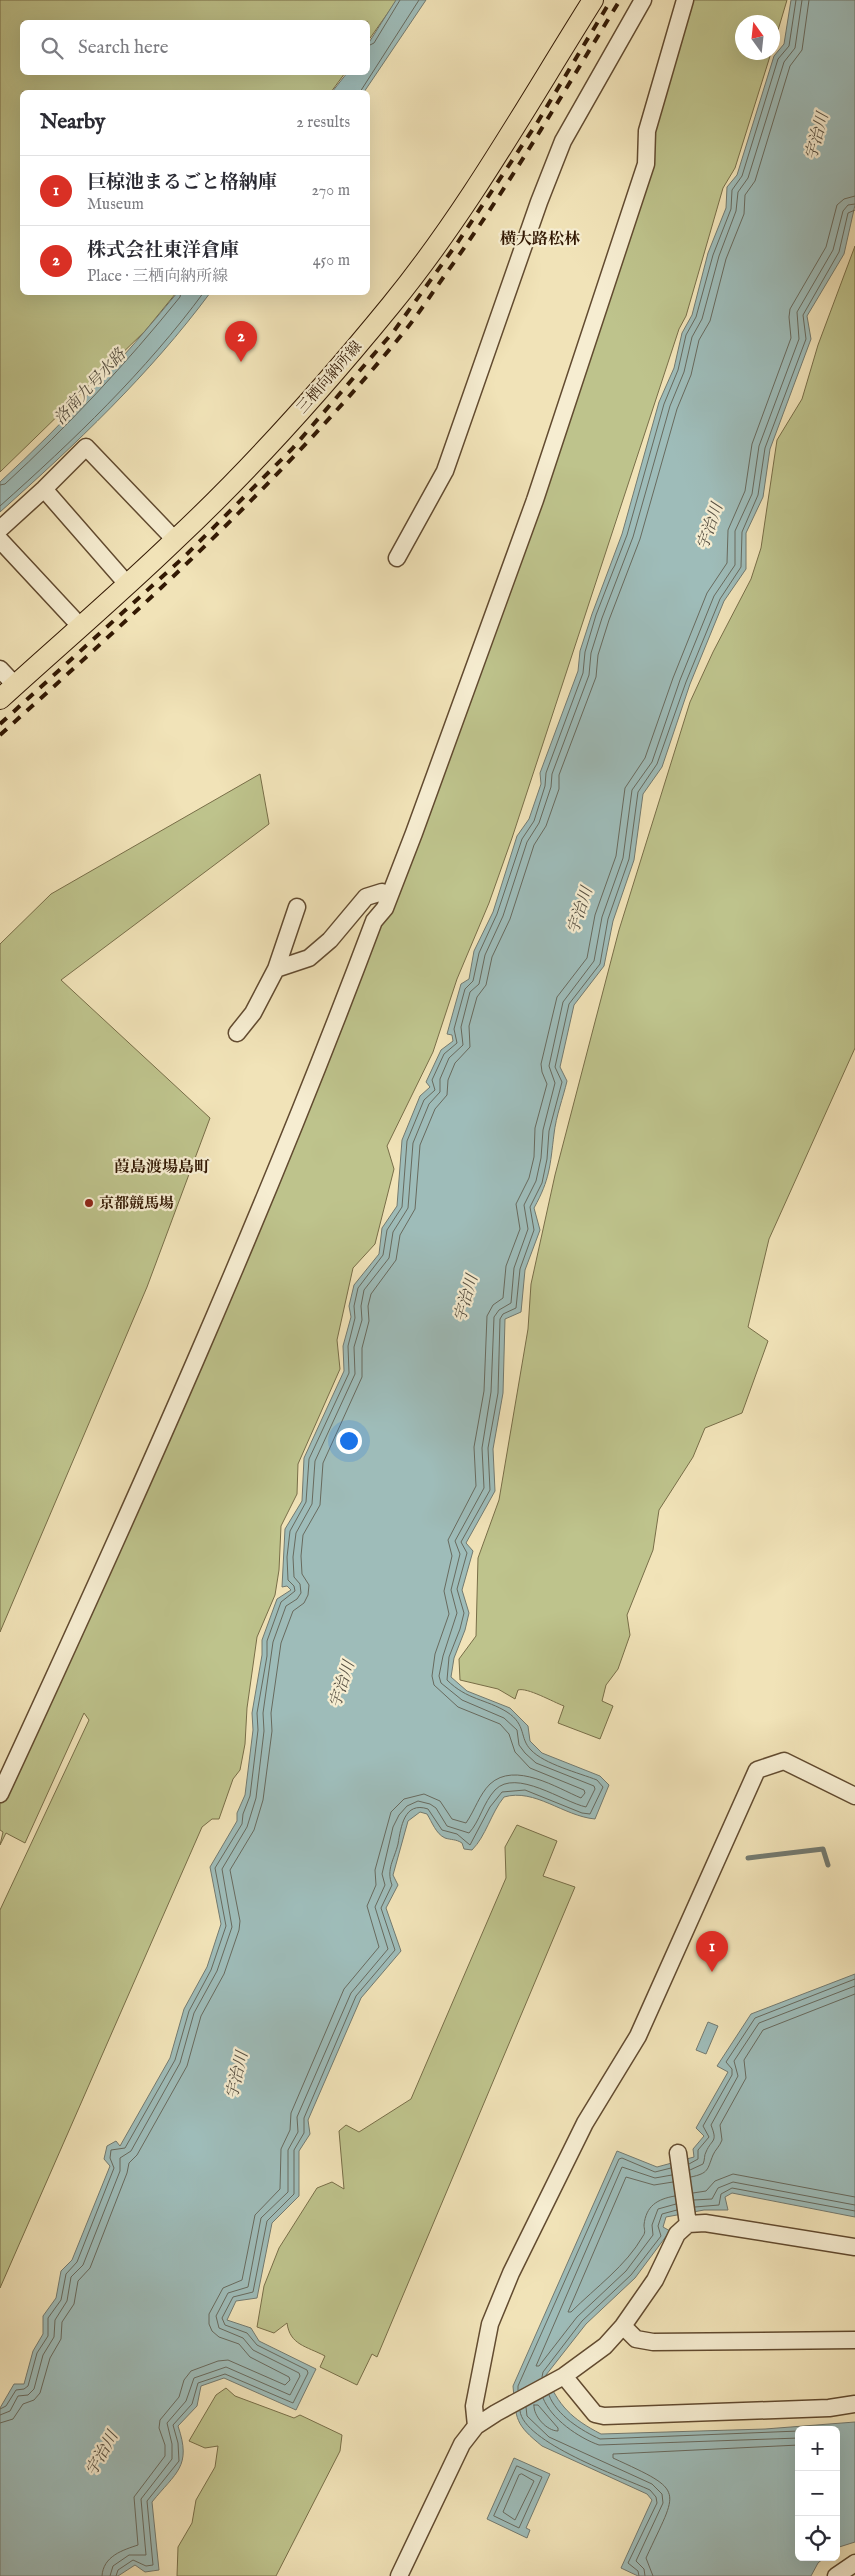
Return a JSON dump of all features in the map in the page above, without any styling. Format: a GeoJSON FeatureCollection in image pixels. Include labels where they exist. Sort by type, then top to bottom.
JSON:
{"type":"FeatureCollection","features":[{"type":"Feature","properties":{"kind":"main road","name":"三栖向納所線"},"geometry":{"type":"LineString","coordinates":[[0,699],[175,540],[275,439],[392,305],[489,167],[593,0]]}},
{"type":"Feature","properties":{"kind":"street"},"geometry":{"type":"LineString","coordinates":[[397,558],[445,471],[539,202],[564,141],[643,0]]}},
{"type":"Feature","properties":{"kind":"street"},"geometry":{"type":"LineString","coordinates":[[364,937],[545,450],[612,251],[677,0]]}},
{"type":"Feature","properties":{"kind":"street"},"geometry":{"type":"LineString","coordinates":[[0,1794],[101,1574],[201,1348],[374,921],[385,908],[532,510],[611,273],[646,164],[647,131],[685,0]]}},
{"type":"Feature","properties":{"kind":"street"},"geometry":{"type":"LineString","coordinates":[[0,529],[86,447],[175,540]]}},
{"type":"Feature","properties":{"kind":"street"},"geometry":{"type":"LineString","coordinates":[[44,489],[127,584]]}},
{"type":"Feature","properties":{"kind":"street"},"geometry":{"type":"LineString","coordinates":[[0,540],[80,626]]}},
{"type":"Feature","properties":{"kind":"street"},"geometry":{"type":"LineString","coordinates":[[0,669],[15,685]]}},
{"type":"Feature","properties":{"kind":"street"},"geometry":{"type":"LineString","coordinates":[[276,970],[309,958],[330,940],[366,897],[382,892]]}},
{"type":"Feature","properties":{"kind":"street"},"geometry":{"type":"LineString","coordinates":[[237,1033],[253,1013],[276,970],[296,907]]}},
{"type":"Feature","properties":{"kind":"street"},"geometry":{"type":"LineString","coordinates":[[476,2426],[474,2406],[490,2324],[511,2273],[585,2123],[638,2036],[757,1770],[784,1761],[855,1796]]}},
{"type":"Feature","properties":{"kind":"street"},"geometry":{"type":"LineString","coordinates":[[678,2153],[688,2224]]}},
{"type":"Feature","properties":{"kind":"street"},"geometry":{"type":"LineString","coordinates":[[399,2576],[462,2444],[476,2426],[496,2413],[558,2380],[605,2346],[623,2326],[656,2280],[677,2234],[688,2224],[705,2223],[855,2247]]}},
{"type":"Feature","properties":{"kind":"street"},"geometry":{"type":"LineString","coordinates":[[623,2326],[636,2339],[652,2342],[855,2340]]}},
{"type":"Feature","properties":{"kind":"street"},"geometry":{"type":"LineString","coordinates":[[558,2380],[595,2414],[604,2416],[829,2408],[855,2404]]}},
{"type":"Feature","properties":{"kind":"street"},"geometry":{"type":"LineString","coordinates":[[836,2576],[855,2563]]}},
{"type":"Feature","properties":{"kind":"green space"},"geometry":{"type":"Polygon","coordinates":[[[0,0],[397,0],[370,38],[370,20],[20,20],[20,75],[344,75],[332,90],[20,90],[20,295],[174,295],[145,331],[0,472],[0,0]]]}},
{"type":"Feature","properties":{"kind":"green space"},"geometry":{"type":"Polygon","coordinates":[[[685,0],[787,0],[780,24],[780,15],[735,15],[735,60],[769,60],[735,168],[723,188],[686,316],[679,329],[512,838],[489,903],[457,979],[433,1052],[387,1146],[394,1169],[375,1244],[353,1268],[337,1340],[340,1369],[298,1464],[297,1494],[281,1526],[279,1570],[275,1595],[257,1637],[247,1708],[245,1744],[240,1770],[233,1779],[219,1819],[212,1819],[202,1827],[0,2288],[0,1910],[89,1720],[84,1713],[25,1843],[6,1833],[0,1845],[3,1832],[0,1830],[0,1794],[353,978],[611,273],[685,0]]]}},
{"type":"Feature","properties":{"kind":"green space"},"geometry":{"type":"Polygon","coordinates":[[[855,246],[855,1048],[769,1239],[748,1327],[768,1341],[742,1413],[705,1428],[693,1457],[659,1510],[653,1550],[627,1615],[630,1635],[618,1669],[606,1685],[602,1701],[613,1706],[600,1739],[558,1723],[564,1706],[540,1695],[518,1690],[515,1699],[498,1689],[460,1680],[459,1659],[476,1636],[478,1558],[499,1500],[528,1329],[531,1284],[555,1175],[619,930],[690,702],[713,652],[751,579],[761,548],[777,440],[802,399],[818,345],[855,246]]]}},
{"type":"Feature","properties":{"kind":"green space","name":"京都競馬場"},"geometry":{"type":"Polygon","coordinates":[[[260,774],[269,824],[61,980],[210,1118],[147,1287],[0,1632],[0,944],[51,894],[260,774]]]}},
{"type":"Feature","properties":{"kind":"green space"},"geometry":{"type":"Polygon","coordinates":[[[517,1825],[557,1841],[543,1876],[575,1887],[377,2357],[372,2354],[357,2385],[320,2367],[325,2356],[295,2340],[287,2323],[274,2333],[257,2327],[264,2286],[279,2248],[317,2188],[332,2182],[344,2189],[339,2131],[346,2125],[359,2132],[411,2099],[506,1878],[505,1847],[517,1825]]]}},
{"type":"Feature","properties":{"kind":"green space"},"geometry":{"type":"Polygon","coordinates":[[[226,2388],[235,2396],[294,2418],[300,2415],[342,2435],[340,2451],[276,2576],[177,2576],[178,2547],[192,2523],[196,2500],[215,2467],[218,2446],[205,2448],[189,2441],[216,2395],[226,2388]]]}},
{"type":"Feature","properties":{"kind":"water"},"geometry":{"type":"Polygon","coordinates":[[[396,0],[426,0],[365,90],[334,90],[345,75],[370,75],[370,41],[396,0]]]}},
{"type":"Feature","properties":{"kind":"water","name":"宇治川"},"geometry":{"type":"Polygon","coordinates":[[[791,0],[855,0],[855,205],[844,254],[807,316],[811,339],[770,449],[763,497],[746,533],[746,569],[724,601],[690,684],[662,767],[643,794],[634,860],[613,921],[604,966],[574,1005],[560,1067],[567,1081],[556,1121],[548,1172],[543,1189],[534,1208],[540,1230],[525,1270],[521,1312],[505,1319],[503,1393],[493,1449],[495,1491],[466,1543],[473,1551],[462,1590],[469,1613],[465,1630],[454,1658],[451,1677],[467,1691],[510,1708],[528,1726],[530,1741],[542,1753],[600,1776],[609,1785],[595,1819],[583,1817],[527,1796],[515,1795],[504,1797],[481,1838],[472,1850],[464,1849],[462,1843],[442,1836],[427,1814],[420,1812],[408,1821],[393,1875],[398,1885],[386,1908],[401,1951],[361,1998],[308,2120],[310,2134],[299,2151],[299,2196],[272,2223],[257,2298],[236,2301],[227,2320],[251,2328],[259,2341],[316,2369],[296,2410],[224,2378],[201,2386],[197,2406],[178,2426],[183,2451],[179,2468],[152,2502],[159,2570],[145,2572],[135,2565],[118,2576],[0,2576],[0,2408],[14,2384],[24,2384],[33,2351],[43,2334],[43,2316],[56,2298],[61,2271],[72,2260],[110,2166],[104,2159],[107,2146],[116,2141],[120,2146],[170,2058],[184,2009],[207,1967],[221,1924],[210,1867],[237,1821],[237,1813],[245,1795],[253,1730],[252,1713],[262,1655],[262,1640],[277,1599],[291,1590],[287,1586],[282,1587],[285,1529],[302,1501],[304,1458],[344,1371],[343,1346],[351,1317],[349,1306],[354,1285],[379,1254],[382,1228],[397,1206],[402,1140],[420,1096],[430,1087],[426,1082],[441,1050],[453,1041],[452,1035],[447,1034],[461,984],[469,979],[474,951],[493,912],[517,836],[529,819],[541,784],[540,773],[578,671],[580,651],[622,534],[659,402],[674,368],[682,333],[692,315],[708,253],[726,208],[727,187],[737,175],[773,60],[780,60],[780,49],[784,44],[791,0]]]}},
{"type":"Feature","properties":{"kind":"water"},"geometry":{"type":"Polygon","coordinates":[[[175,295],[208,295],[162,352],[111,408],[0,512],[0,482],[92,391],[175,295]]]}},
{"type":"Feature","properties":{"kind":"water"},"geometry":{"type":"Polygon","coordinates":[[[855,1974],[855,2217],[732,2193],[725,2197],[728,2210],[704,2210],[666,2217],[663,2227],[670,2231],[635,2278],[586,2324],[546,2375],[556,2395],[567,2410],[582,2423],[601,2434],[795,2427],[795,2561],[820,2561],[811,2576],[638,2576],[621,2568],[652,2500],[647,2494],[542,2446],[526,2432],[518,2420],[513,2386],[617,2151],[657,2167],[694,2157],[693,2149],[704,2136],[696,2128],[728,2072],[717,2066],[751,2014],[855,1974]]]}},
{"type":"Feature","properties":{"kind":"water"},"geometry":{"type":"Polygon","coordinates":[[[708,2022],[718,2026],[706,2054],[696,2050],[708,2022]]]}},
{"type":"Feature","properties":{"kind":"water"},"geometry":{"type":"Polygon","coordinates":[[[855,2422],[855,2542],[840,2547],[840,2426],[804,2426],[855,2422]]]}},
{"type":"Feature","properties":{"kind":"water"},"geometry":{"type":"Polygon","coordinates":[[[514,2458],[550,2474],[526,2528],[530,2530],[527,2538],[487,2519],[514,2458]]]}},
{"type":"Feature","properties":{"kind":"waterway"},"geometry":{"type":"LineString","coordinates":[[748,1858],[823,1849],[828,1865]]}},
{"type":"Feature","properties":{"kind":"railway"},"geometry":{"type":"LineString","coordinates":[[0,724],[185,556],[292,449],[394,331],[458,242],[537,123],[611,0]]}},
{"type":"Feature","properties":{"kind":"railway"},"geometry":{"type":"LineString","coordinates":[[0,735],[207,544],[306,444],[399,338],[423,307],[491,208],[620,0]]}},
{"type":"Feature","properties":{"kind":"place","name":"株式会社東洋倉庫"},"geometry":{"type":"Point","coordinates":[241,362]}},
{"type":"Feature","properties":{"kind":"place","name":"京都競馬場"},"geometry":{"type":"Point","coordinates":[89,1203]}},
{"type":"Feature","properties":{"kind":"place","name":"巨椋池まるごと格納庫"},"geometry":{"type":"Point","coordinates":[712,1972]}},
{"type":"Feature","properties":{"kind":"district","name":"横大路松林"},"geometry":{"type":"Point","coordinates":[540,238]}},
{"type":"Feature","properties":{"kind":"district","name":"葭島渡場島町"},"geometry":{"type":"Point","coordinates":[162,1166]}},
{"type":"Feature","properties":{"kind":"water label","name":"洛南九号水路"},"geometry":{"type":"Point","coordinates":[89,386]}}]}
